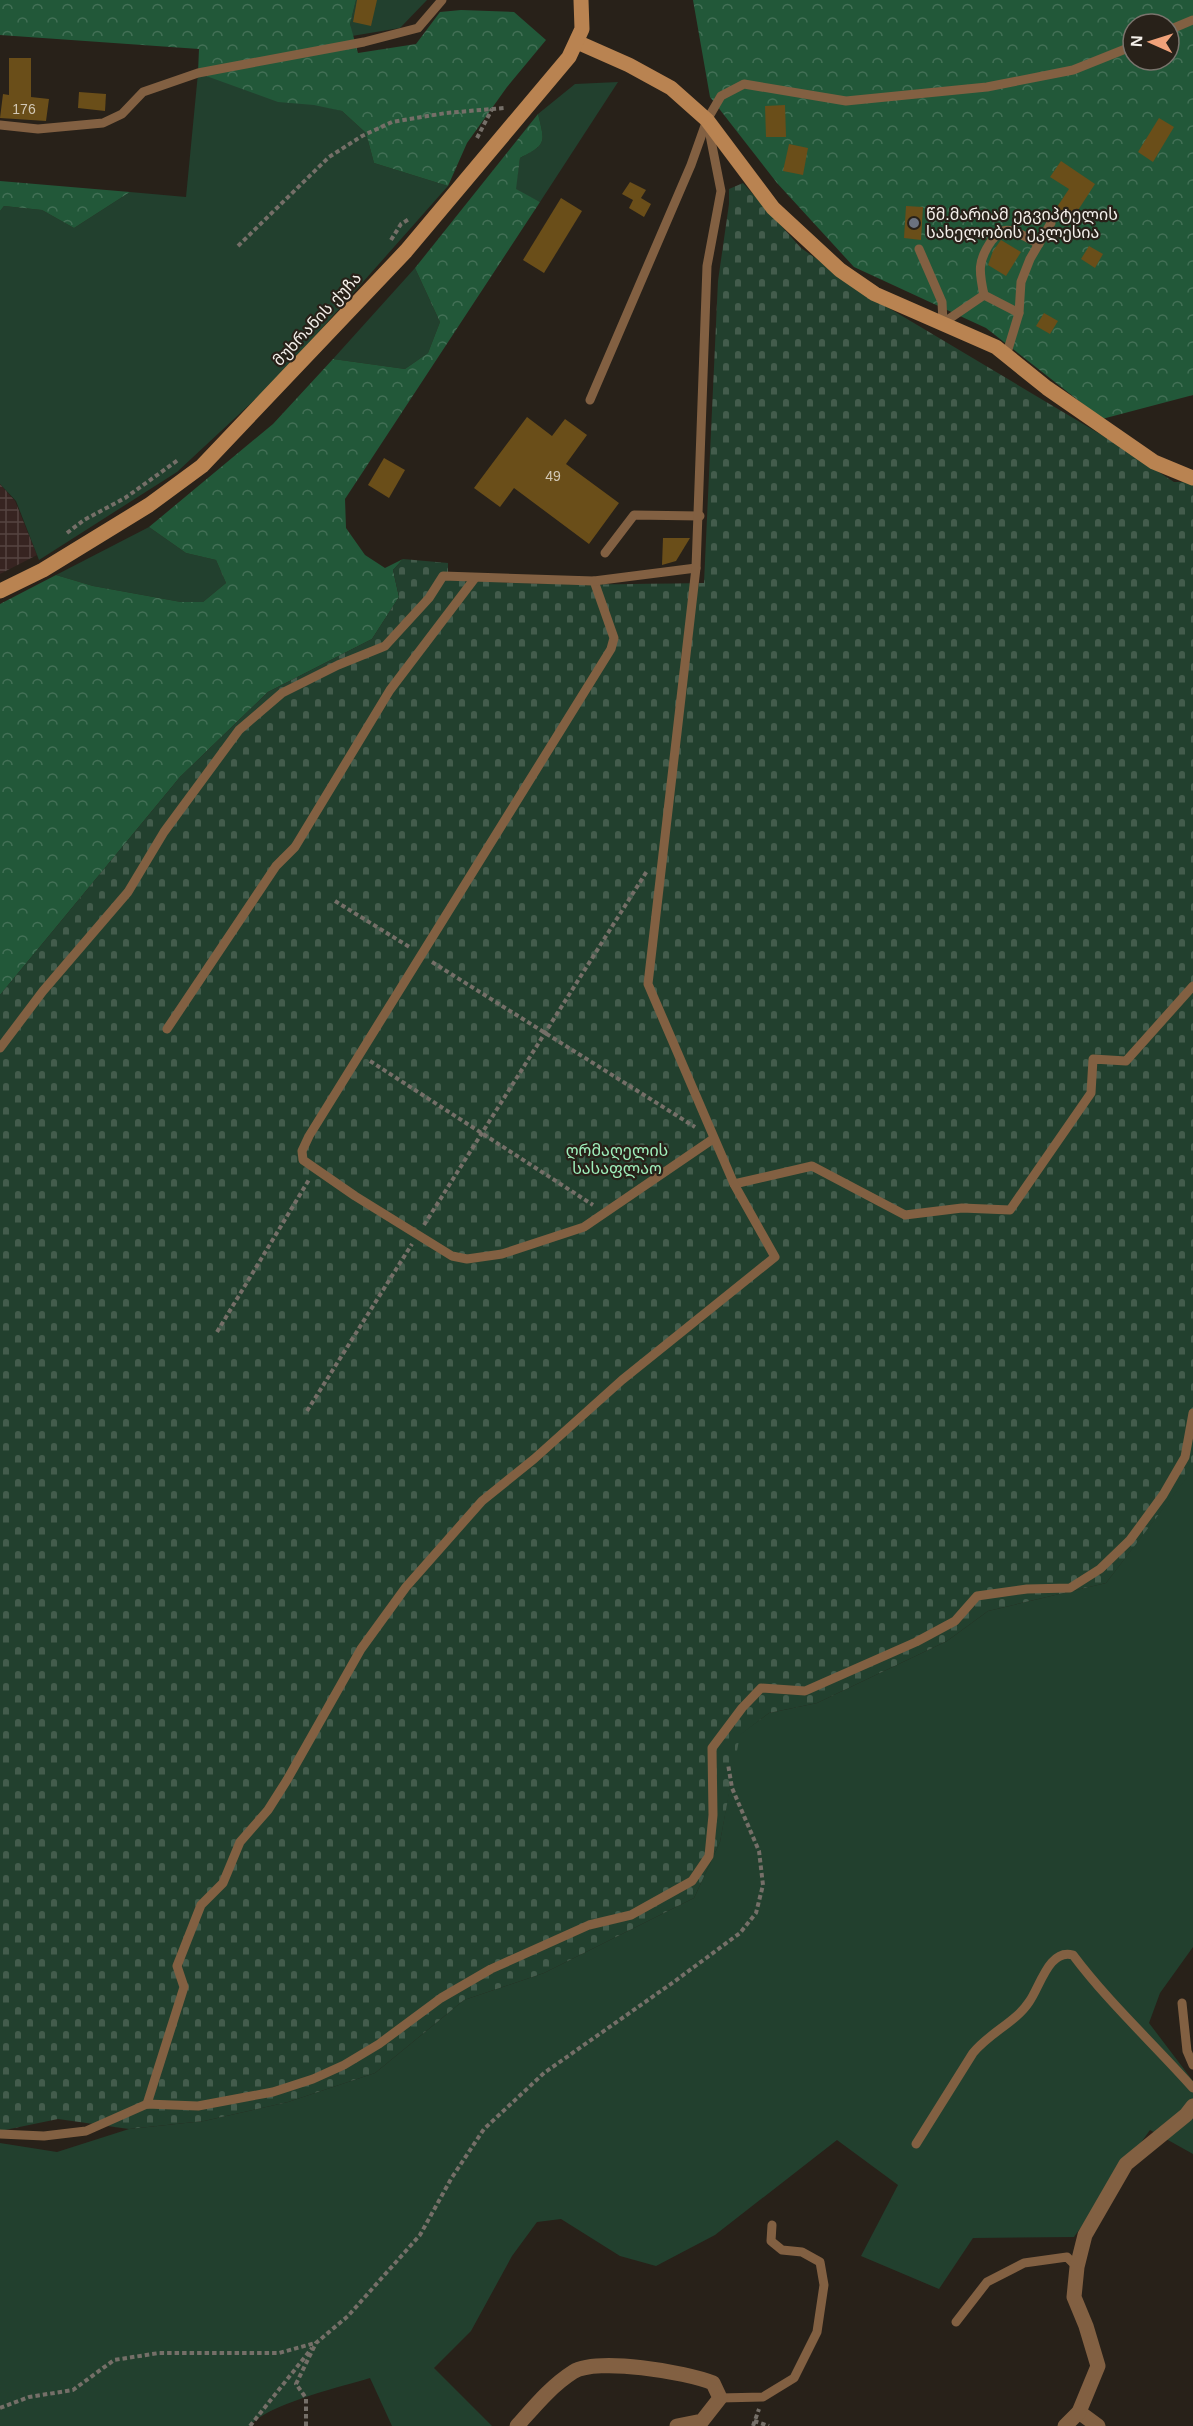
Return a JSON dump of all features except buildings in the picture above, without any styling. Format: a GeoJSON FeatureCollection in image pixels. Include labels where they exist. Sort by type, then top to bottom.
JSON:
{"type":"FeatureCollection","features":[{"type":"Feature","properties":{"kind":"street","name":"მუხრანის ქუჩა"},"geometry":{"type":"LineString","coordinates":[[0,591],[43,570],[149,505],[202,466],[406,251],[569,57],[582,29],[581,0]]}},
{"type":"Feature","properties":{"kind":"street"},"geometry":{"type":"LineString","coordinates":[[577,42],[629,65],[670,88],[707,120],[773,208],[840,270],[876,294],[996,348],[1112,434],[1154,462],[1191,482]]}},
{"type":"Feature","properties":{"kind":"street"},"geometry":{"type":"LineString","coordinates":[[1065,2426],[1079,2412],[1098,2366],[1074,2296],[1077,2267],[1085,2235],[1126,2164],[1186,2115],[1193,2106]]}},
{"type":"Feature","properties":{"kind":"street"},"geometry":{"type":"LineString","coordinates":[[517,2426],[548,2392],[575,2370],[609,2365],[681,2373],[712,2383],[720,2398],[702,2421],[677,2426]]}},
{"type":"Feature","properties":{"kind":"street"},"geometry":{"type":"LineString","coordinates":[[1079,2412],[1098,2426]]}},
{"type":"Feature","properties":{"kind":"lane"},"geometry":{"type":"LineString","coordinates":[[0,125],[38,129],[103,123],[122,114],[143,92],[198,74],[364,42],[418,28],[442,0]]}},
{"type":"Feature","properties":{"kind":"lane"},"geometry":{"type":"LineString","coordinates":[[590,400],[691,165],[707,120],[721,96],[744,84],[846,101],[901,97],[987,87],[1073,70],[1121,51]]}},
{"type":"Feature","properties":{"kind":"lane"},"geometry":{"type":"LineString","coordinates":[[147,2104],[184,1987],[177,1966],[201,1905],[223,1883],[240,1842],[268,1810],[361,1649],[406,1587],[482,1500],[534,1459],[622,1380],[775,1257],[734,1184],[713,1139],[648,984],[700,516],[707,266],[721,191],[707,120]]}},
{"type":"Feature","properties":{"kind":"lane"},"geometry":{"type":"LineString","coordinates":[[1006,356],[1019,313],[1021,282],[1030,259],[1052,223]]}},
{"type":"Feature","properties":{"kind":"lane"},"geometry":{"type":"LineString","coordinates":[[984,295],[981,258],[996,235],[1004,230],[1011,231],[1039,244]]}},
{"type":"Feature","properties":{"kind":"lane"},"geometry":{"type":"LineString","coordinates":[[919,249],[942,302],[943,324]]}},
{"type":"Feature","properties":{"kind":"lane"},"geometry":{"type":"LineString","coordinates":[[943,324],[984,295]]}},
{"type":"Feature","properties":{"kind":"lane"},"geometry":{"type":"LineString","coordinates":[[984,295],[1019,313]]}},
{"type":"Feature","properties":{"kind":"lane"},"geometry":{"type":"LineString","coordinates":[[605,553],[634,515],[700,516]]}},
{"type":"Feature","properties":{"kind":"lane"},"geometry":{"type":"LineString","coordinates":[[0,1048],[43,991],[128,892],[164,832],[239,730],[282,693],[338,665],[385,646],[429,598],[443,576],[594,581],[696,568]]}},
{"type":"Feature","properties":{"kind":"lane"},"geometry":{"type":"LineString","coordinates":[[167,1029],[276,866],[295,847],[390,690],[475,578]]}},
{"type":"Feature","properties":{"kind":"lane"},"geometry":{"type":"LineString","coordinates":[[594,581],[614,639],[610,649],[359,1054],[302,1151],[303,1160],[315,1170],[452,1256],[466,1259],[502,1254],[584,1227],[713,1139]]}},
{"type":"Feature","properties":{"kind":"lane"},"geometry":{"type":"LineString","coordinates":[[734,1184],[812,1166],[904,1215],[962,1208],[1010,1210],[1091,1093],[1093,1059],[1126,1061],[1193,986]]}},
{"type":"Feature","properties":{"kind":"lane"},"geometry":{"type":"LineString","coordinates":[[0,2134],[44,2136],[86,2132],[147,2104],[198,2106],[273,2092],[313,2079],[353,2060],[379,2044],[441,1998],[491,1969],[589,1925],[631,1915],[692,1881],[709,1856],[713,1815],[712,1748],[742,1708],[761,1689],[805,1691],[916,1642],[955,1621],[977,1596],[1027,1589],[1070,1588],[1100,1569],[1130,1540],[1174,1476],[1185,1457],[1193,1413]]}},
{"type":"Feature","properties":{"kind":"lane"},"geometry":{"type":"LineString","coordinates":[[916,2144],[973,2053],[984,2040],[1027,2006],[1056,1956],[1066,1953],[1073,1955],[1108,2000],[1160,2051],[1193,2088]]}},
{"type":"Feature","properties":{"kind":"lane"},"geometry":{"type":"LineString","coordinates":[[1182,2003],[1186,2051],[1193,2065]]}},
{"type":"Feature","properties":{"kind":"lane"},"geometry":{"type":"LineString","coordinates":[[720,2398],[763,2397],[794,2378],[817,2332],[824,2285],[820,2262],[802,2252],[782,2250],[771,2241],[772,2225]]}},
{"type":"Feature","properties":{"kind":"lane"},"geometry":{"type":"LineString","coordinates":[[956,2322],[987,2282],[1024,2263],[1067,2257],[1077,2267]]}},
{"type":"Feature","properties":{"kind":"path"},"geometry":{"type":"LineString","coordinates":[[238,246],[328,157],[362,136],[392,122],[446,113],[526,106]]}},
{"type":"Feature","properties":{"kind":"path"},"geometry":{"type":"LineString","coordinates":[[476,139],[492,109]]}},
{"type":"Feature","properties":{"kind":"path"},"geometry":{"type":"LineString","coordinates":[[384,249],[401,224],[418,213]]}},
{"type":"Feature","properties":{"kind":"path"},"geometry":{"type":"LineString","coordinates":[[63,537],[84,520],[125,498],[183,456]]}},
{"type":"Feature","properties":{"kind":"path"},"geometry":{"type":"LineString","coordinates":[[307,1411],[664,843]]}},
{"type":"Feature","properties":{"kind":"path"},"geometry":{"type":"LineString","coordinates":[[335,901],[713,1139]]}},
{"type":"Feature","properties":{"kind":"path"},"geometry":{"type":"LineString","coordinates":[[359,1054],[605,1213]]}},
{"type":"Feature","properties":{"kind":"path"},"geometry":{"type":"LineString","coordinates":[[217,1332],[315,1170]]}},
{"type":"Feature","properties":{"kind":"path"},"geometry":{"type":"LineString","coordinates":[[250,2426],[316,2343],[348,2316],[420,2235],[451,2179],[484,2129],[544,2073],[694,1968],[740,1933],[756,1913],[763,1885],[759,1851],[732,1788],[722,1734]]}},
{"type":"Feature","properties":{"kind":"path"},"geometry":{"type":"LineString","coordinates":[[0,2408],[29,2397],[73,2390],[114,2360],[159,2354],[279,2353],[316,2343]]}},
{"type":"Feature","properties":{"kind":"path"},"geometry":{"type":"LineString","coordinates":[[306,2426],[306,2398],[296,2384],[316,2343]]}},
{"type":"Feature","properties":{"kind":"path"},"geometry":{"type":"LineString","coordinates":[[754,2421],[769,2426]]}},
{"type":"Feature","properties":{"kind":"shaded area"},"geometry":{"type":"Polygon","coordinates":[[[0,484],[15,501],[37,555],[0,574],[0,484]]]}},
{"type":"Feature","properties":{"kind":"green space"},"geometry":{"type":"Polygon","coordinates":[[[0,0],[356,0],[350,24],[358,53],[416,44],[440,12],[461,10],[514,12],[546,40],[507,87],[467,143],[448,186],[374,163],[366,133],[342,111],[314,105],[278,102],[198,73],[199,49],[0,35],[0,0]]]}},
{"type":"Feature","properties":{"kind":"green space"},"geometry":{"type":"Polygon","coordinates":[[[356,0],[427,0],[400,28],[352,36],[350,24],[356,0]]]}},
{"type":"Feature","properties":{"kind":"green space"},"geometry":{"type":"Polygon","coordinates":[[[693,0],[1193,0],[1193,395],[1102,419],[986,328],[854,267],[777,183],[710,97],[693,0]]]}},
{"type":"Feature","properties":{"kind":"green space"},"geometry":{"type":"Polygon","coordinates":[[[198,73],[342,111],[366,133],[374,163],[448,186],[278,378],[177,472],[39,560],[16,501],[0,484],[0,211],[4,206],[42,210],[74,228],[130,192],[186,197],[198,73]]]}},
{"type":"Feature","properties":{"kind":"green space"},"geometry":{"type":"Polygon","coordinates":[[[618,82],[540,202],[515,190],[520,158],[542,142],[538,114],[575,84],[618,82]]]}},
{"type":"Feature","properties":{"kind":"green space"},"geometry":{"type":"Polygon","coordinates":[[[538,114],[542,142],[520,158],[516,189],[540,202],[345,499],[346,528],[365,555],[385,568],[403,559],[393,570],[399,597],[372,639],[268,692],[180,777],[0,995],[0,604],[56,575],[93,586],[181,602],[203,602],[226,583],[216,560],[186,553],[149,527],[273,424],[333,359],[405,369],[428,353],[440,322],[415,268],[538,114]]]}},
{"type":"Feature","properties":{"kind":"green space"},"geometry":{"type":"Polygon","coordinates":[[[0,181],[130,192],[74,228],[42,210],[4,206],[0,211],[0,181]]]}},
{"type":"Feature","properties":{"kind":"green space","name":"ღრმაღელის სასაფლაო"},"geometry":{"type":"Polygon","coordinates":[[[743,183],[801,248],[882,304],[1105,437],[1174,482],[1193,482],[1193,1470],[1106,1583],[988,1611],[947,1641],[817,1703],[769,1713],[740,1735],[720,1842],[694,1898],[544,1973],[464,2000],[375,2073],[288,2102],[204,2121],[129,2129],[58,2119],[0,2131],[0,995],[180,777],[268,692],[372,639],[399,597],[393,570],[403,559],[448,563],[448,578],[480,581],[576,584],[704,583],[718,281],[729,189],[743,183]]]}},
{"type":"Feature","properties":{"kind":"green space"},"geometry":{"type":"Polygon","coordinates":[[[415,268],[440,322],[428,353],[405,369],[333,359],[415,268]]]}},
{"type":"Feature","properties":{"kind":"green space"},"geometry":{"type":"Polygon","coordinates":[[[149,527],[186,553],[216,560],[226,583],[203,602],[181,602],[93,586],[56,575],[149,527]]]}},
{"type":"Feature","properties":{"kind":"green space"},"geometry":{"type":"Polygon","coordinates":[[[1193,1469],[1193,1947],[1160,1993],[1149,2023],[1193,2081],[1193,2154],[1150,2130],[1074,2237],[973,2238],[939,2289],[861,2256],[898,2185],[837,2140],[715,2235],[656,2266],[620,2256],[561,2219],[537,2222],[512,2256],[471,2331],[434,2368],[492,2426],[392,2426],[370,2378],[324,2391],[272,2410],[250,2426],[0,2426],[0,2143],[57,2152],[129,2129],[204,2121],[288,2102],[375,2073],[464,2000],[544,1973],[694,1898],[720,1842],[739,1735],[769,1713],[817,1703],[947,1641],[988,1611],[1106,1583],[1193,1469]]]}},
{"type":"Feature","properties":{"kind":"place","name":"წმ.მარიამ ეგვიპტელის სახელობის ეკლესია"},"geometry":{"type":"Point","coordinates":[914,223]}}]}
